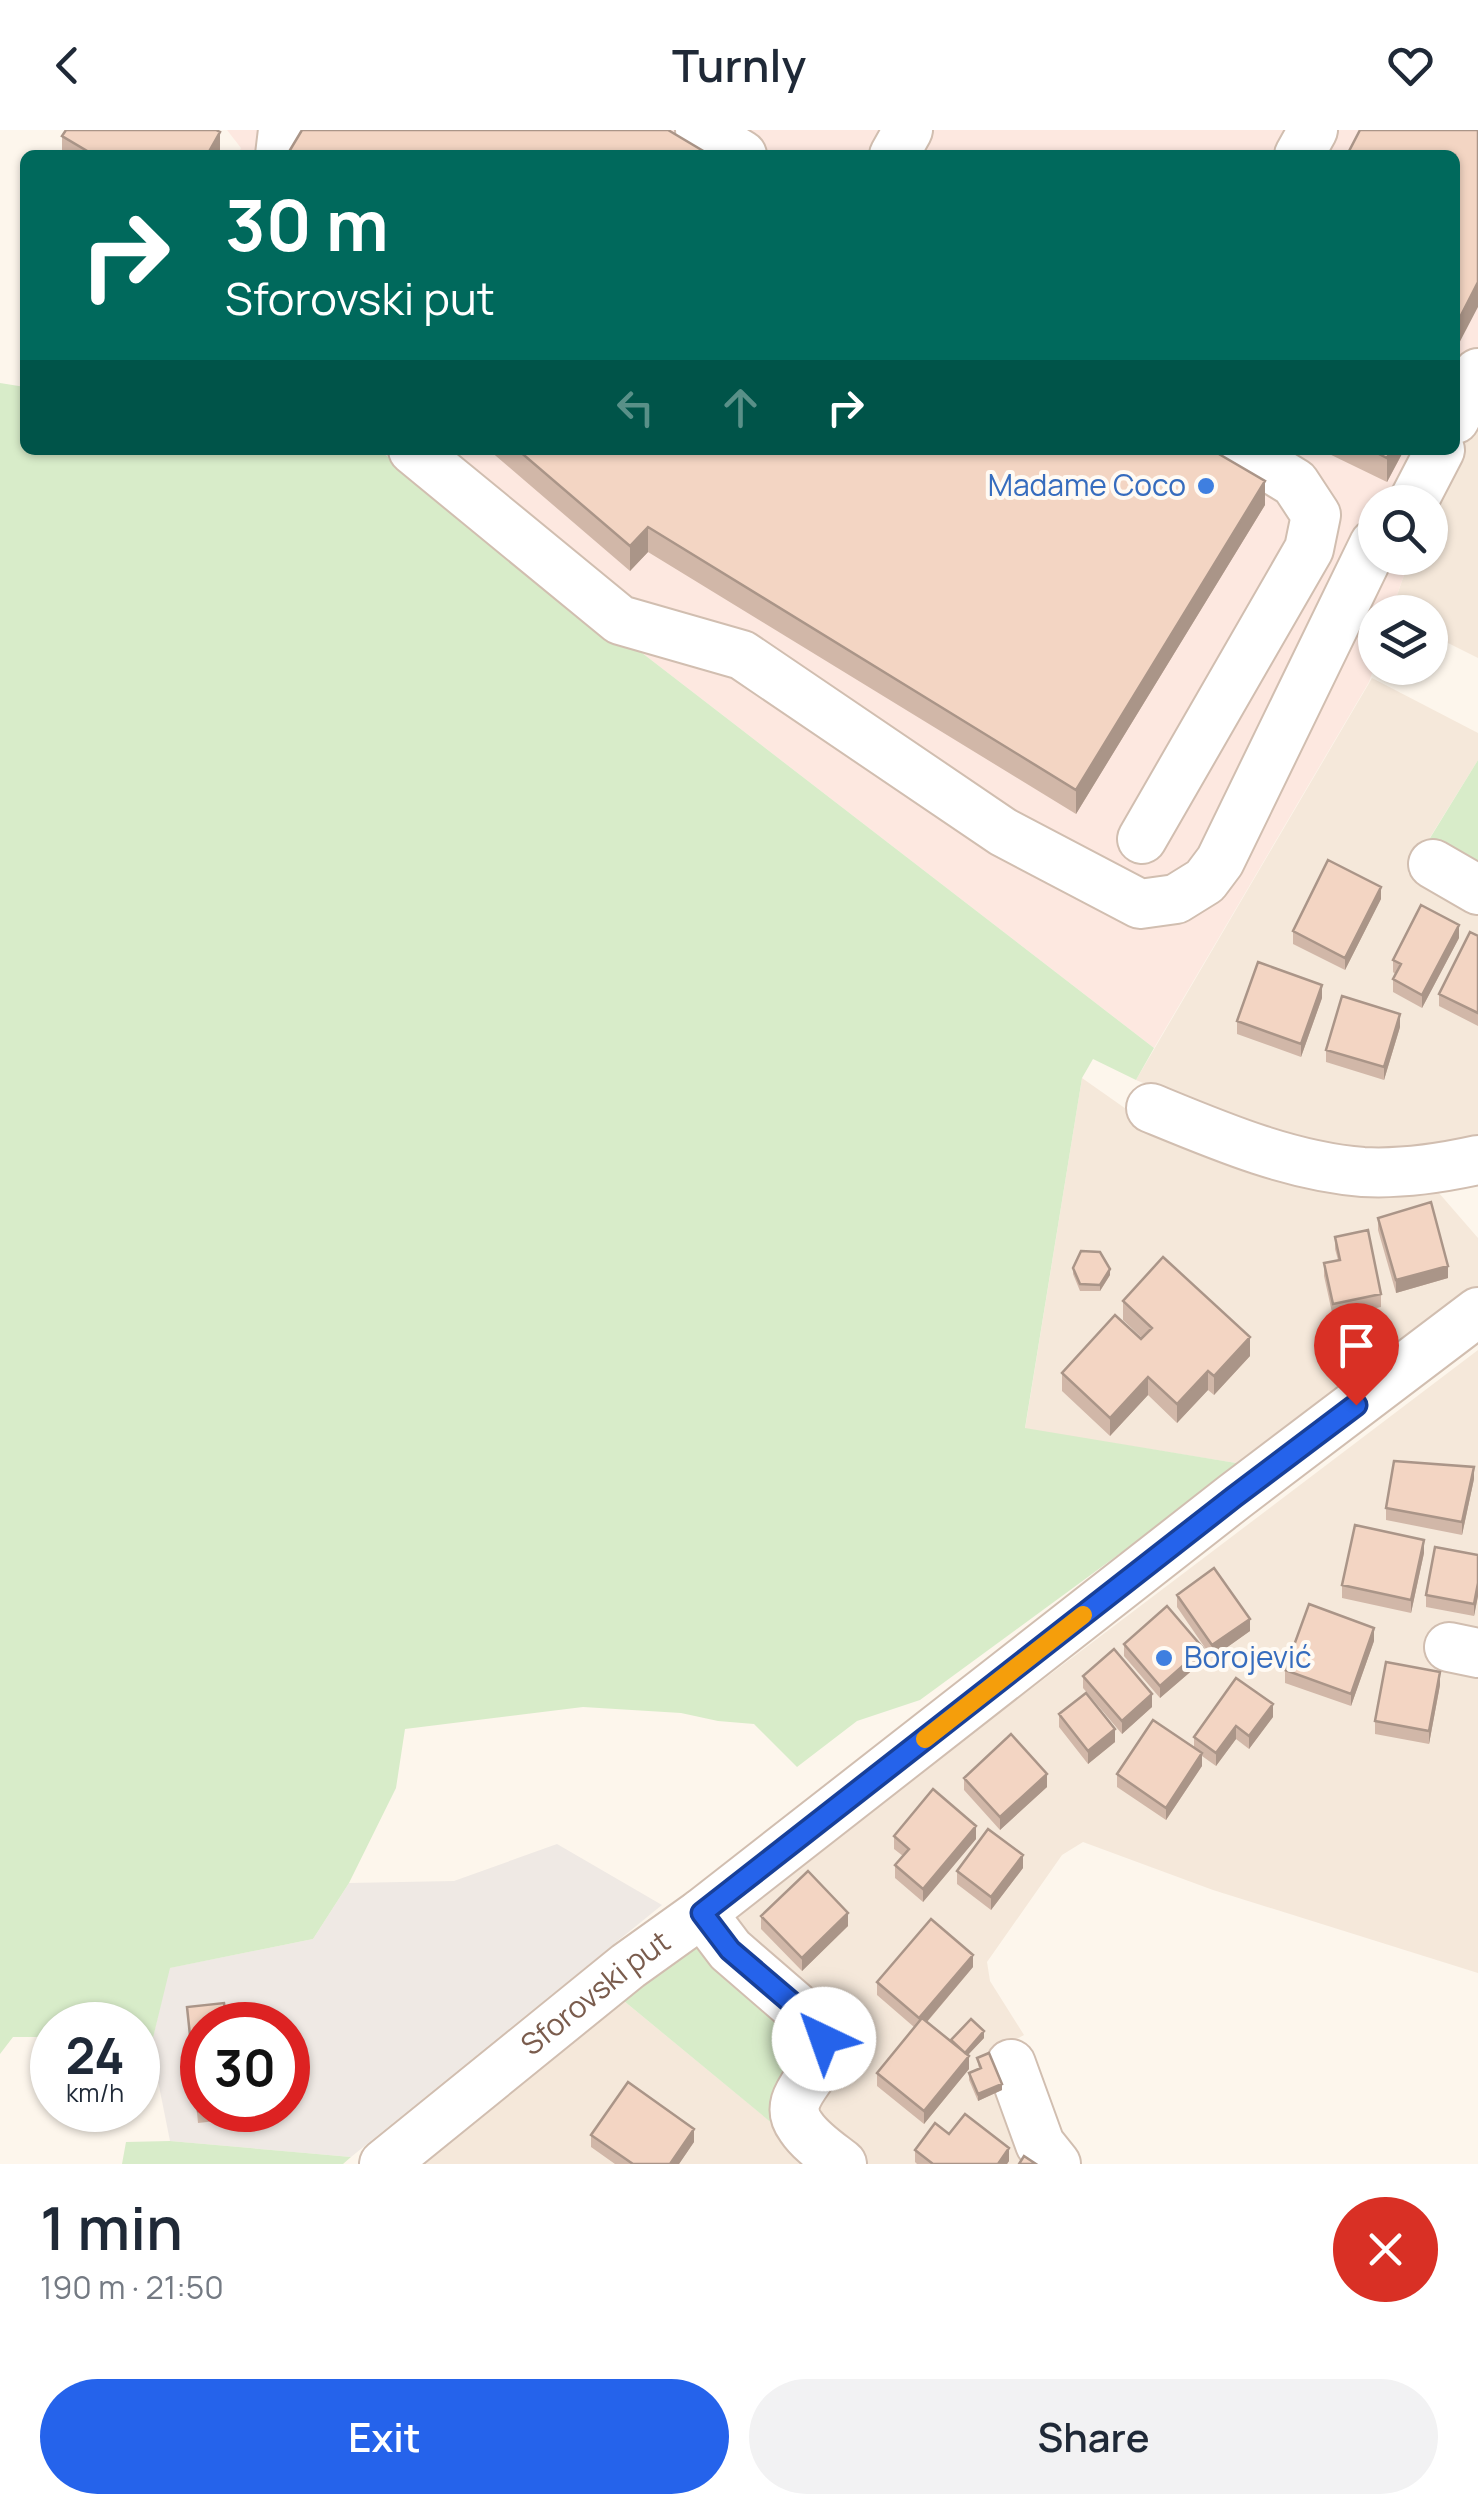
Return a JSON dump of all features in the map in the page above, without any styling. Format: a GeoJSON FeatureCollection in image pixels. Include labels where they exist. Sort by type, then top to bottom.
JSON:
{"type":"FeatureCollection","features":[{"type":"Feature","properties":{"kind":"street"},"geometry":{"type":"LineString","coordinates":[[700,130],[734,150]]}},
{"type":"Feature","properties":{"kind":"street"},"geometry":{"type":"LineString","coordinates":[[1460,409],[1478,372]]}},
{"type":"Feature","properties":{"kind":"street"},"geometry":{"type":"LineString","coordinates":[[419,455],[620,620],[742,655],[1003,832],[1140,904],[1176,900],[1205,880],[1220,861],[1360,575]]}},
{"type":"Feature","properties":{"kind":"street"},"geometry":{"type":"LineString","coordinates":[[1142,839],[1310,549],[1316,515],[1295,484],[1249,455]]}},
{"type":"Feature","properties":{"kind":"street"},"geometry":{"type":"LineString","coordinates":[[1422,485],[1438,455]]}},
{"type":"Feature","properties":{"kind":"street"},"geometry":{"type":"LineString","coordinates":[[1312,532],[1358,544]]}},
{"type":"Feature","properties":{"kind":"street"},"geometry":{"type":"LineString","coordinates":[[1432,864],[1478,890]]}},
{"type":"Feature","properties":{"kind":"street"},"geometry":{"type":"LineString","coordinates":[[1151,1108],[1236,1143],[1298,1161],[1365,1172],[1478,1160]]}},
{"type":"Feature","properties":{"kind":"street","name":"Sforovski put"},"geometry":{"type":"LineString","coordinates":[[384,2164],[628,1966],[702,1913],[1234,1497],[1478,1312]]}},
{"type":"Feature","properties":{"kind":"street"},"geometry":{"type":"LineString","coordinates":[[702,1913],[730,1950],[819,2026],[824,2039],[822,2057],[796,2096],[794,2113],[799,2126],[842,2164]]}},
{"type":"Feature","properties":{"kind":"street"},"geometry":{"type":"LineString","coordinates":[[1010,2064],[1040,2144],[1056,2164]]}},
{"type":"Feature","properties":{"kind":"shaded area"},"geometry":{"type":"Polygon","coordinates":[[[227,130],[1478,130],[1478,407],[1460,445],[1460,150],[240,150],[227,130]]]}},
{"type":"Feature","properties":{"kind":"shaded area"},"geometry":{"type":"Polygon","coordinates":[[[1478,407],[1478,658],[1448,643],[1448,595],[1397,595],[1404,575],[1448,575],[1448,485],[1441,485],[1455,455],[1460,455],[1460,445],[1478,407]]]}},
{"type":"Feature","properties":{"kind":"shaded area"},"geometry":{"type":"Polygon","coordinates":[[[385,455],[1455,455],[1441,485],[1358,485],[1358,575],[1404,575],[1397,595],[1358,595],[1358,685],[1367,685],[1154,1048],[385,455]]]}},
{"type":"Feature","properties":{"kind":"shaded area"},"geometry":{"type":"Polygon","coordinates":[[[1368,685],[1385,685],[1478,733],[1478,760],[1408,873],[1478,911],[1478,1142],[1349,1154],[1233,1121],[1136,1080],[1368,685]]]}},
{"type":"Feature","properties":{"kind":"shaded area"},"geometry":{"type":"Polygon","coordinates":[[[1082,1078],[1156,1130],[1432,1185],[1478,1238],[1478,1287],[1242,1464],[1025,1429],[1082,1078]]]}},
{"type":"Feature","properties":{"kind":"shaded area"},"geometry":{"type":"Polygon","coordinates":[[[1478,1350],[1478,1973],[1213,1890],[1083,1842],[1062,1855],[987,1962],[990,1981],[1024,2035],[994,2052],[1040,2164],[863,2164],[809,2122],[725,1921],[1478,1350]]]}},
{"type":"Feature","properties":{"kind":"shaded area"},"geometry":{"type":"Polygon","coordinates":[[[557,1844],[662,1905],[351,2157],[170,2141],[160,2091],[160,2007],[169,1968],[313,1939],[349,1883],[454,1881],[557,1844]]]}},
{"type":"Feature","properties":{"kind":"shaded area"},"geometry":{"type":"Polygon","coordinates":[[[624,2001],[822,2164],[423,2164],[624,2001]]]}},
{"type":"Feature","properties":{"kind":"green space"},"geometry":{"type":"Polygon","coordinates":[[[0,383],[20,386],[20,455],[385,455],[1154,1048],[1136,1080],[1093,1059],[1082,1078],[1025,1428],[1242,1464],[920,1700],[857,1721],[797,1767],[754,1724],[681,1713],[583,1707],[405,1729],[396,1788],[349,1883],[313,1939],[170,1968],[160,2009],[160,2002],[30,2002],[30,2037],[13,2037],[0,2054],[0,383]]]}},
{"type":"Feature","properties":{"kind":"green space"},"geometry":{"type":"Polygon","coordinates":[[[1478,760],[1478,872],[1427,843],[1478,760]]]}},
{"type":"Feature","properties":{"kind":"green space"},"geometry":{"type":"Polygon","coordinates":[[[695,1938],[809,2042],[779,2129],[624,2001],[695,1938]]]}},
{"type":"Feature","properties":{"kind":"green space"},"geometry":{"type":"Polygon","coordinates":[[[170,2141],[351,2157],[343,2164],[122,2164],[126,2142],[170,2141]]]}},
{"type":"Feature","properties":{"kind":"building"},"geometry":{"type":"Polygon","coordinates":[[[66,130],[220,132],[210,150],[86,150],[62,136],[66,130]]]}},
{"type":"Feature","properties":{"kind":"building"},"geometry":{"type":"Polygon","coordinates":[[[302,130],[668,130],[702,150],[290,150],[302,130]]]}},
{"type":"Feature","properties":{"kind":"building"},"geometry":{"type":"Polygon","coordinates":[[[1360,130],[1478,130],[1478,282],[1460,317],[1460,150],[1350,150],[1360,130]]]}},
{"type":"Feature","properties":{"kind":"building"},"geometry":{"type":"Polygon","coordinates":[[[524,455],[1221,455],[1265,481],[1076,790],[648,527],[630,546],[524,455]]]}},
{"type":"Feature","properties":{"kind":"building"},"geometry":{"type":"Polygon","coordinates":[[[1328,860],[1381,887],[1345,958],[1293,931],[1328,860]]]}},
{"type":"Feature","properties":{"kind":"building"},"geometry":{"type":"Polygon","coordinates":[[[1421,905],[1459,925],[1422,995],[1393,979],[1401,964],[1393,960],[1421,905]]]}},
{"type":"Feature","properties":{"kind":"building"},"geometry":{"type":"Polygon","coordinates":[[[1470,932],[1478,936],[1478,1013],[1439,994],[1470,932]]]}},
{"type":"Feature","properties":{"kind":"building"},"geometry":{"type":"Polygon","coordinates":[[[1258,962],[1322,985],[1301,1044],[1237,1021],[1258,962]]]}},
{"type":"Feature","properties":{"kind":"building"},"geometry":{"type":"Polygon","coordinates":[[[1342,996],[1400,1014],[1384,1067],[1326,1050],[1342,996]]]}},
{"type":"Feature","properties":{"kind":"building"},"geometry":{"type":"Polygon","coordinates":[[[1431,1202],[1448,1266],[1396,1280],[1378,1218],[1431,1202]]]}},
{"type":"Feature","properties":{"kind":"building"},"geometry":{"type":"Polygon","coordinates":[[[1368,1230],[1381,1294],[1333,1304],[1324,1263],[1340,1260],[1335,1237],[1368,1230]]]}},
{"type":"Feature","properties":{"kind":"building"},"geometry":{"type":"Polygon","coordinates":[[[1081,1251],[1100,1252],[1110,1269],[1100,1285],[1080,1284],[1073,1268],[1081,1251]]]}},
{"type":"Feature","properties":{"kind":"building"},"geometry":{"type":"Polygon","coordinates":[[[1163,1257],[1250,1337],[1214,1376],[1208,1371],[1177,1404],[1148,1377],[1110,1418],[1062,1373],[1115,1315],[1141,1339],[1152,1328],[1123,1301],[1163,1257]]]}},
{"type":"Feature","properties":{"kind":"building"},"geometry":{"type":"Polygon","coordinates":[[[1394,1461],[1474,1467],[1462,1522],[1386,1508],[1394,1461]]]}},
{"type":"Feature","properties":{"kind":"building"},"geometry":{"type":"Polygon","coordinates":[[[1355,1525],[1424,1540],[1411,1600],[1342,1585],[1355,1525]]]}},
{"type":"Feature","properties":{"kind":"building"},"geometry":{"type":"Polygon","coordinates":[[[1435,1547],[1478,1555],[1474,1604],[1426,1595],[1435,1547]]]}},
{"type":"Feature","properties":{"kind":"building"},"geometry":{"type":"Polygon","coordinates":[[[1214,1568],[1250,1619],[1212,1645],[1177,1595],[1214,1568]]]}},
{"type":"Feature","properties":{"kind":"building"},"geometry":{"type":"Polygon","coordinates":[[[1309,1604],[1374,1628],[1351,1694],[1285,1670],[1309,1604]]]}},
{"type":"Feature","properties":{"kind":"building"},"geometry":{"type":"Polygon","coordinates":[[[1167,1606],[1203,1648],[1160,1686],[1124,1644],[1167,1606]]]}},
{"type":"Feature","properties":{"kind":"building"},"geometry":{"type":"Polygon","coordinates":[[[1114,1649],[1152,1694],[1122,1721],[1083,1676],[1114,1649]]]}},
{"type":"Feature","properties":{"kind":"building"},"geometry":{"type":"Polygon","coordinates":[[[1386,1662],[1440,1672],[1429,1731],[1375,1721],[1386,1662]]]}},
{"type":"Feature","properties":{"kind":"building"},"geometry":{"type":"Polygon","coordinates":[[[1236,1678],[1273,1704],[1249,1736],[1236,1726],[1216,1753],[1194,1737],[1236,1678]]]}},
{"type":"Feature","properties":{"kind":"building"},"geometry":{"type":"Polygon","coordinates":[[[1086,1693],[1115,1729],[1088,1751],[1059,1714],[1086,1693]]]}},
{"type":"Feature","properties":{"kind":"building"},"geometry":{"type":"Polygon","coordinates":[[[1153,1720],[1202,1753],[1166,1808],[1117,1774],[1153,1720]]]}},
{"type":"Feature","properties":{"kind":"building"},"geometry":{"type":"Polygon","coordinates":[[[1011,1734],[1047,1774],[1000,1817],[964,1778],[1011,1734]]]}},
{"type":"Feature","properties":{"kind":"building"},"geometry":{"type":"Polygon","coordinates":[[[933,1789],[976,1826],[923,1889],[895,1865],[909,1849],[894,1836],[933,1789]]]}},
{"type":"Feature","properties":{"kind":"building"},"geometry":{"type":"Polygon","coordinates":[[[988,1829],[1023,1855],[991,1897],[957,1871],[988,1829]]]}},
{"type":"Feature","properties":{"kind":"building"},"geometry":{"type":"Polygon","coordinates":[[[808,1871],[848,1913],[802,1958],[761,1916],[808,1871]]]}},
{"type":"Feature","properties":{"kind":"building"},"geometry":{"type":"Polygon","coordinates":[[[931,1919],[973,1955],[919,2018],[877,1982],[931,1919]]]}},
{"type":"Feature","properties":{"kind":"building"},"geometry":{"type":"Polygon","coordinates":[[[922,2018],[969,2056],[924,2111],[877,2073],[922,2018]]]}},
{"type":"Feature","properties":{"kind":"building"},"geometry":{"type":"Polygon","coordinates":[[[971,2019],[984,2031],[965,2053],[951,2040],[971,2019]]]}},
{"type":"Feature","properties":{"kind":"building"},"geometry":{"type":"Polygon","coordinates":[[[989,2053],[1002,2084],[978,2094],[969,2073],[981,2068],[977,2058],[989,2053]]]}},
{"type":"Feature","properties":{"kind":"building"},"geometry":{"type":"Polygon","coordinates":[[[628,2082],[694,2129],[670,2164],[633,2164],[591,2135],[628,2082]]]}},
{"type":"Feature","properties":{"kind":"building"},"geometry":{"type":"Polygon","coordinates":[[[965,2114],[1009,2148],[998,2164],[933,2164],[915,2150],[935,2123],[949,2134],[965,2114]]]}},
{"type":"Feature","properties":{"kind":"building"},"geometry":{"type":"Polygon","coordinates":[[[1024,2156],[1036,2164],[1019,2164],[1024,2156]]]}},
{"type":"Feature","properties":{"kind":"slow traffic"},"geometry":{"type":"LineString","coordinates":[[925,1739],[1083,1615]]}},
{"type":"Feature","properties":{"kind":"place","name":"Madame Coco"},"geometry":{"type":"Point","coordinates":[1206,486]}},
{"type":"Feature","properties":{"kind":"place","name":"Borojević"},"geometry":{"type":"Point","coordinates":[1164,1658]}},
{"type":"Feature","properties":{"kind":"route"},"geometry":{"type":"LineString","coordinates":[[824,2039],[819,2026],[730,1950],[702,1913],[1356,1405]]}}]}
